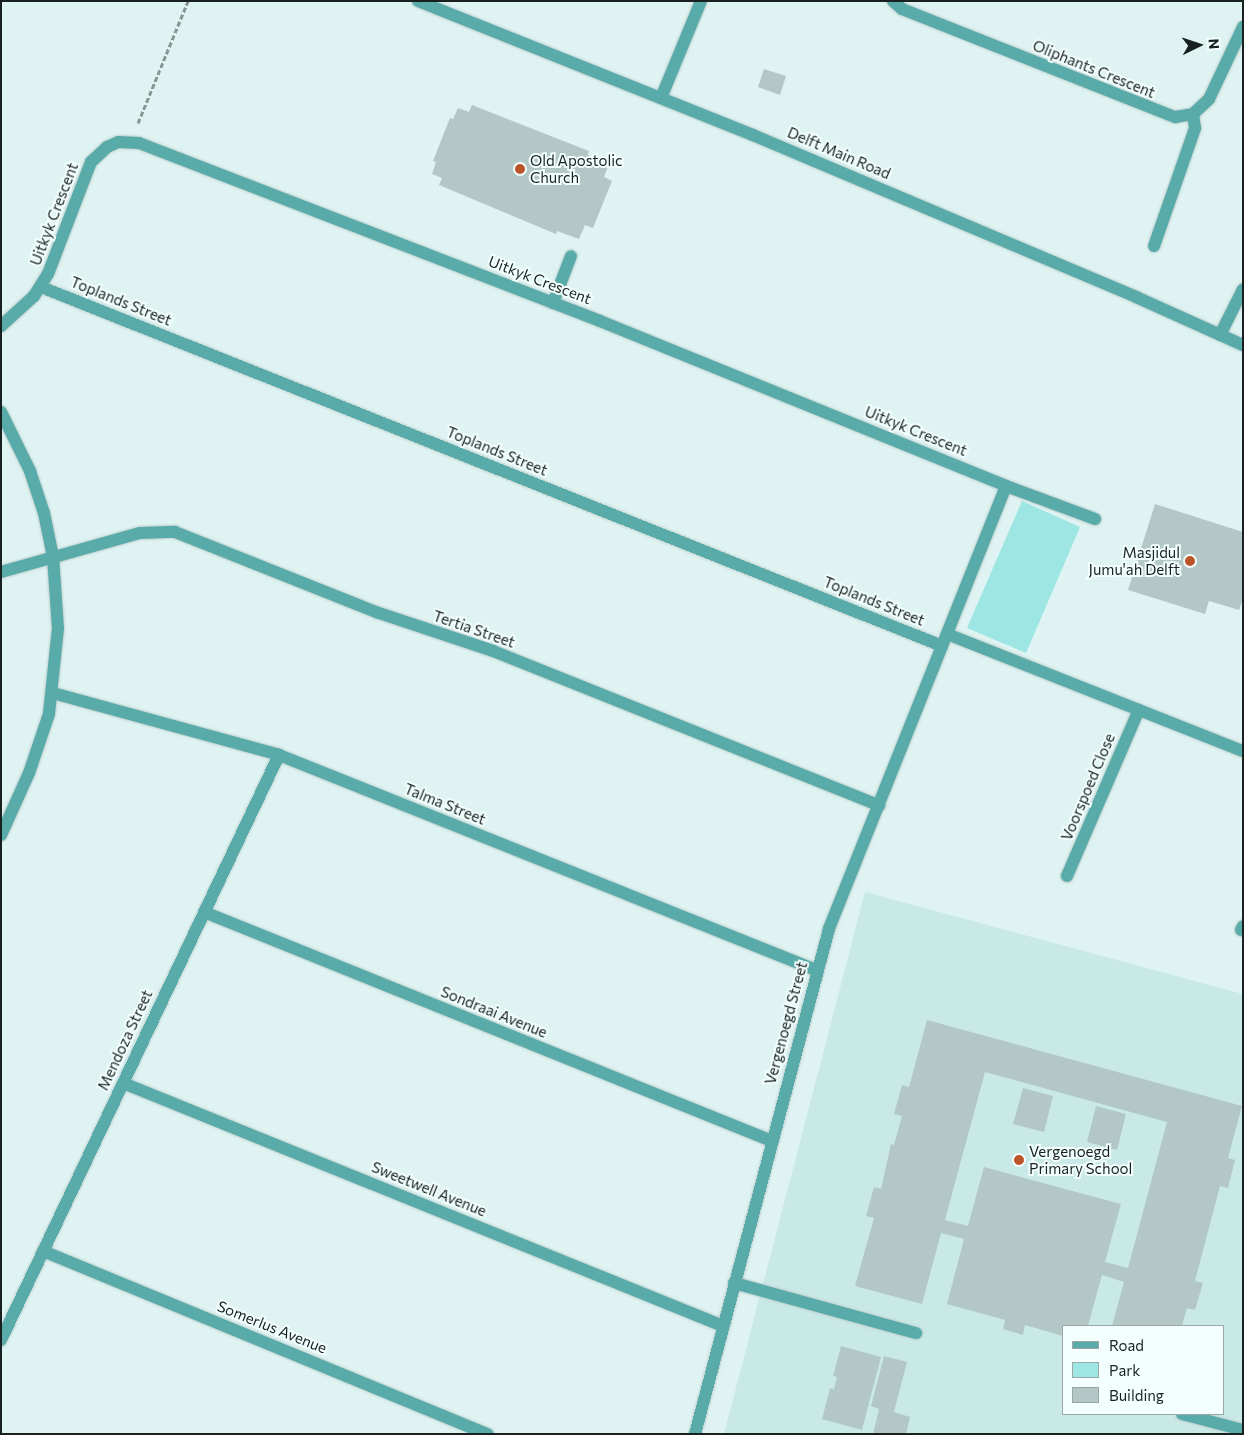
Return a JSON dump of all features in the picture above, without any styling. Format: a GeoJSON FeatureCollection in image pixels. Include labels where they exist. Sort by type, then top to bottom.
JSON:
{"type":"FeatureCollection","features":[{"type":"Feature","properties":{"kind":"street","name":"Delft Main Road"},"geometry":{"type":"LineString","coordinates":[[418,1],[660,98],[1127,293],[1243,345]]}},
{"type":"Feature","properties":{"kind":"street"},"geometry":{"type":"LineString","coordinates":[[660,98],[701,1]]}},
{"type":"Feature","properties":{"kind":"street","name":"Oliphants Crescent"},"geometry":{"type":"LineString","coordinates":[[893,1],[902,9],[1167,115],[1193,114]]}},
{"type":"Feature","properties":{"kind":"street"},"geometry":{"type":"LineString","coordinates":[[1154,246],[1195,128],[1193,114],[1209,99],[1243,27]]}},
{"type":"Feature","properties":{"kind":"street","name":"Uitkyk Crescent"},"geometry":{"type":"LineString","coordinates":[[1,326],[41,287],[91,162],[107,147],[128,142],[553,303],[1006,486],[1095,519]]}},
{"type":"Feature","properties":{"kind":"street"},"geometry":{"type":"LineString","coordinates":[[553,303],[572,256]]}},
{"type":"Feature","properties":{"kind":"street","name":"Toplands Street"},"geometry":{"type":"LineString","coordinates":[[41,287],[945,640],[1139,710],[1243,751]]}},
{"type":"Feature","properties":{"kind":"street"},"geometry":{"type":"LineString","coordinates":[[1220,335],[1243,290]]}},
{"type":"Feature","properties":{"kind":"street"},"geometry":{"type":"LineString","coordinates":[[1,412],[30,471],[53,557],[58,628],[53,693],[34,758],[1,835]]}},
{"type":"Feature","properties":{"kind":"street"},"geometry":{"type":"LineString","coordinates":[[945,640],[1006,486]]}},
{"type":"Feature","properties":{"kind":"street","name":"Tertia Street"},"geometry":{"type":"LineString","coordinates":[[1,572],[140,533],[182,534],[379,613],[493,651],[879,805]]}},
{"type":"Feature","properties":{"kind":"street","name":"Vergenoegd Street"},"geometry":{"type":"LineString","coordinates":[[694,1434],[816,970],[945,640]]}},
{"type":"Feature","properties":{"kind":"street","name":"Talma Street"},"geometry":{"type":"LineString","coordinates":[[53,693],[279,755],[816,970]]}},
{"type":"Feature","properties":{"kind":"street","name":"Voorspoed Close"},"geometry":{"type":"LineString","coordinates":[[1067,876],[1139,710]]}},
{"type":"Feature","properties":{"kind":"street","name":"Mendoza Street"},"geometry":{"type":"LineString","coordinates":[[1,1340],[279,755]]}},
{"type":"Feature","properties":{"kind":"street","name":"Sondraai Avenue"},"geometry":{"type":"LineString","coordinates":[[204,912],[772,1141]]}},
{"type":"Feature","properties":{"kind":"street","name":"Sweetwell Avenue"},"geometry":{"type":"LineString","coordinates":[[123,1083],[723,1326]]}},
{"type":"Feature","properties":{"kind":"street","name":"Somerlus Avenue"},"geometry":{"type":"LineString","coordinates":[[43,1251],[488,1434]]}},
{"type":"Feature","properties":{"kind":"street"},"geometry":{"type":"LineString","coordinates":[[734,1283],[916,1333]]}},
{"type":"Feature","properties":{"kind":"street"},"geometry":{"type":"LineString","coordinates":[[1186,1415],[1243,1430]]}},
{"type":"Feature","properties":{"kind":"path"},"geometry":{"type":"LineString","coordinates":[[136,128],[188,1]]}},
{"type":"Feature","properties":{"kind":"shaded area","name":"Vergenoegd Primary School"},"geometry":{"type":"Polygon","coordinates":[[[865,892],[1243,994],[1243,1434],[724,1434],[865,892]]]}},
{"type":"Feature","properties":{"kind":"green space"},"geometry":{"type":"Polygon","coordinates":[[[1022,501],[1080,527],[1026,653],[967,628],[1022,501]]]}},
{"type":"Feature","properties":{"kind":"building"},"geometry":{"type":"Polygon","coordinates":[[[764,69],[786,76],[780,95],[758,87],[764,69]]]}},
{"type":"Feature","properties":{"kind":"building","name":"Old Apostolic Church"},"geometry":{"type":"Polygon","coordinates":[[[472,105],[589,151],[588,155],[609,164],[604,177],[612,181],[593,228],[585,225],[579,239],[557,231],[556,234],[439,185],[442,178],[432,174],[436,162],[433,161],[450,118],[453,119],[458,108],[469,112],[472,105]]]}},
{"type":"Feature","properties":{"kind":"building","name":"Masjidul Jumu'ah Delft"},"geometry":{"type":"Polygon","coordinates":[[[1155,504],[1243,532],[1243,599],[1239,610],[1209,601],[1205,614],[1128,590],[1155,504]]]}},
{"type":"Feature","properties":{"kind":"building"},"geometry":{"type":"Polygon","coordinates":[[[927,1020],[1242,1106],[1228,1158],[1235,1160],[1228,1188],[1220,1186],[1195,1281],[1203,1283],[1195,1310],[1187,1308],[1182,1325],[1112,1325],[1124,1282],[1102,1275],[1088,1325],[1062,1325],[1062,1336],[1025,1325],[1023,1335],[1003,1329],[1005,1320],[947,1304],[964,1239],[941,1233],[922,1304],[855,1286],[874,1218],[866,1216],[874,1187],[881,1189],[891,1144],[894,1145],[902,1116],[894,1114],[902,1085],[909,1087],[927,1020]],[[985,1072],[945,1220],[968,1226],[984,1167],[1121,1204],[1105,1262],[1128,1268],[1167,1122],[985,1072]]]}},
{"type":"Feature","properties":{"kind":"building"},"geometry":{"type":"Polygon","coordinates":[[[1023,1088],[1053,1096],[1044,1132],[1013,1124],[1023,1088]]]}},
{"type":"Feature","properties":{"kind":"building"},"geometry":{"type":"Polygon","coordinates":[[[1096,1106],[1126,1114],[1117,1150],[1087,1142],[1096,1106]]]}},
{"type":"Feature","properties":{"kind":"building"},"geometry":{"type":"Polygon","coordinates":[[[841,1346],[881,1357],[862,1430],[822,1419],[830,1388],[834,1389],[837,1377],[833,1376],[841,1346]]]}},
{"type":"Feature","properties":{"kind":"building"},"geometry":{"type":"Polygon","coordinates":[[[884,1356],[907,1362],[894,1412],[910,1417],[906,1434],[873,1434],[879,1409],[871,1406],[884,1356]]]}},
{"type":"Feature","properties":{"kind":"place","name":"Old Apostolic Church"},"geometry":{"type":"Point","coordinates":[520,169]}},
{"type":"Feature","properties":{"kind":"place","name":"Masjidul Jumu'ah Delft"},"geometry":{"type":"Point","coordinates":[1190,561]}},
{"type":"Feature","properties":{"kind":"place","name":"Vergenoegd Primary School"},"geometry":{"type":"Point","coordinates":[1019,1160]}}]}
